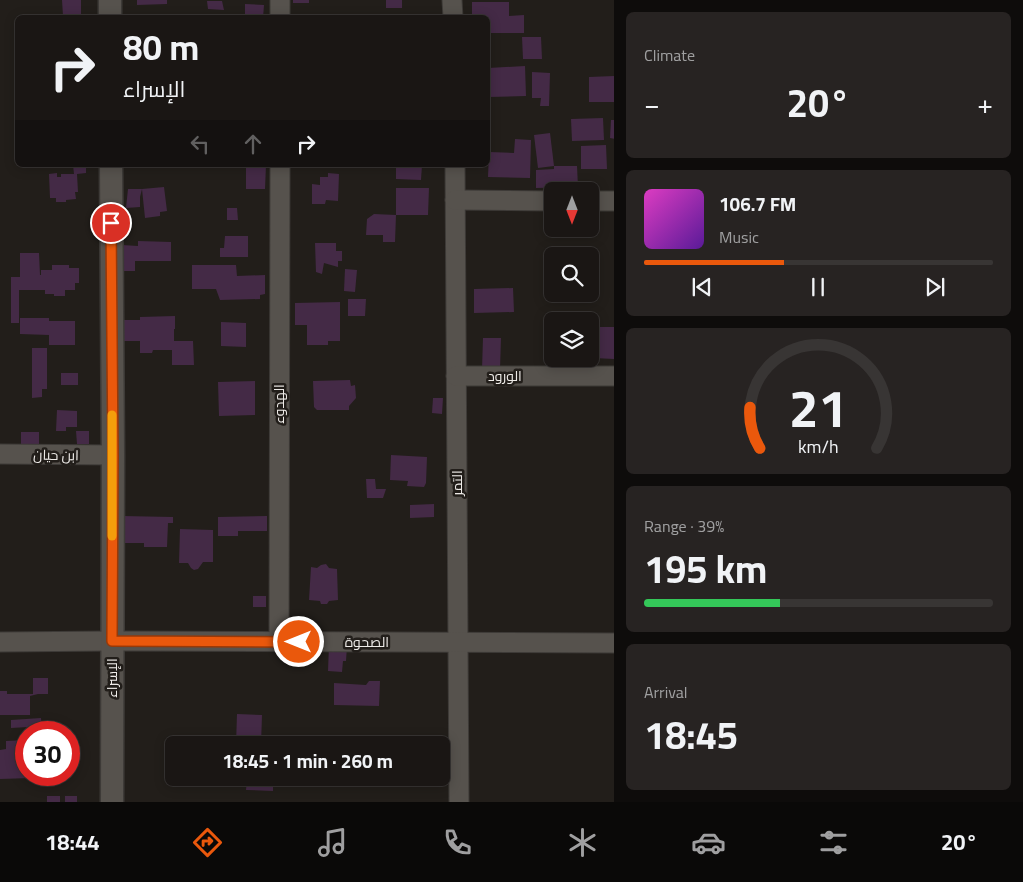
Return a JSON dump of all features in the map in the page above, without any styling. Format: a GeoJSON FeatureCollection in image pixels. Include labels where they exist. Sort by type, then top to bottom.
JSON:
{"type":"FeatureCollection","features":[{"type":"Feature","properties":{"kind":"street"},"geometry":{"type":"LineString","coordinates":[[110,0],[110,15]]}},
{"type":"Feature","properties":{"kind":"street"},"geometry":{"type":"LineString","coordinates":[[280,0],[280,15]]}},
{"type":"Feature","properties":{"kind":"street"},"geometry":{"type":"LineString","coordinates":[[452,0],[453,15]]}},
{"type":"Feature","properties":{"kind":"street","name":"الإسراء"},"geometry":{"type":"LineString","coordinates":[[111,167],[113,455],[112,802]]}},
{"type":"Feature","properties":{"kind":"street","name":"الهدوء"},"geometry":{"type":"LineString","coordinates":[[279,642],[280,167]]}},
{"type":"Feature","properties":{"kind":"street","name":"التمر"},"geometry":{"type":"LineString","coordinates":[[455,167],[459,802]]}},
{"type":"Feature","properties":{"kind":"street"},"geometry":{"type":"LineString","coordinates":[[455,200],[544,200]]}},
{"type":"Feature","properties":{"kind":"street"},"geometry":{"type":"LineString","coordinates":[[599,201],[614,201]]}},
{"type":"Feature","properties":{"kind":"street","name":"الورود"},"geometry":{"type":"LineString","coordinates":[[456,376],[614,376]]}},
{"type":"Feature","properties":{"kind":"street","name":"ابن حيان"},"geometry":{"type":"LineString","coordinates":[[0,454],[113,455]]}},
{"type":"Feature","properties":{"kind":"street","name":"الصحوة"},"geometry":{"type":"LineString","coordinates":[[0,642],[614,643]]}},
{"type":"Feature","properties":{"kind":"building"},"geometry":{"type":"Polygon","coordinates":[[[62,0],[81,0],[81,15],[63,15],[62,0]]]}},
{"type":"Feature","properties":{"kind":"building"},"geometry":{"type":"Polygon","coordinates":[[[137,0],[167,0],[167,4],[137,5],[137,0]]]}},
{"type":"Feature","properties":{"kind":"building"},"geometry":{"type":"Polygon","coordinates":[[[293,0],[309,0],[309,3],[293,3],[293,0]]]}},
{"type":"Feature","properties":{"kind":"building"},"geometry":{"type":"Polygon","coordinates":[[[386,0],[402,0],[402,8],[386,8],[386,0]]]}},
{"type":"Feature","properties":{"kind":"building"},"geometry":{"type":"Polygon","coordinates":[[[207,1],[222,1],[224,10],[208,9],[207,1]]]}},
{"type":"Feature","properties":{"kind":"building"},"geometry":{"type":"Polygon","coordinates":[[[472,2],[509,2],[509,16],[524,15],[524,33],[490,33],[490,15],[472,15],[472,2]]]}},
{"type":"Feature","properties":{"kind":"building"},"geometry":{"type":"Polygon","coordinates":[[[245,4],[264,5],[263,15],[245,15],[245,4]]]}},
{"type":"Feature","properties":{"kind":"building"},"geometry":{"type":"Polygon","coordinates":[[[522,37],[541,37],[542,59],[523,59],[522,37]]]}},
{"type":"Feature","properties":{"kind":"building"},"geometry":{"type":"Polygon","coordinates":[[[525,66],[526,96],[490,97],[490,68],[525,66]]]}},
{"type":"Feature","properties":{"kind":"building"},"geometry":{"type":"Polygon","coordinates":[[[532,72],[550,73],[549,106],[540,106],[541,98],[532,98],[532,72]]]}},
{"type":"Feature","properties":{"kind":"building"},"geometry":{"type":"Polygon","coordinates":[[[614,76],[614,102],[589,102],[589,77],[614,76]]]}},
{"type":"Feature","properties":{"kind":"building"},"geometry":{"type":"Polygon","coordinates":[[[603,118],[604,140],[572,141],[571,119],[603,118]]]}},
{"type":"Feature","properties":{"kind":"building"},"geometry":{"type":"Polygon","coordinates":[[[611,120],[614,120],[614,139],[610,138],[611,120]]]}},
{"type":"Feature","properties":{"kind":"building"},"geometry":{"type":"Polygon","coordinates":[[[550,133],[554,166],[538,168],[534,135],[550,133]]]}},
{"type":"Feature","properties":{"kind":"building"},"geometry":{"type":"Polygon","coordinates":[[[515,139],[531,140],[530,178],[488,177],[490,152],[514,153],[515,139]]]}},
{"type":"Feature","properties":{"kind":"building"},"geometry":{"type":"Polygon","coordinates":[[[606,145],[607,169],[581,169],[581,146],[606,145]]]}},
{"type":"Feature","properties":{"kind":"building"},"geometry":{"type":"Polygon","coordinates":[[[554,166],[577,166],[578,182],[544,182],[544,188],[536,188],[536,170],[554,169],[554,166]]]}},
{"type":"Feature","properties":{"kind":"building"},"geometry":{"type":"Polygon","coordinates":[[[73,167],[86,167],[86,173],[77,174],[78,192],[75,192],[76,199],[56,202],[56,198],[50,198],[49,174],[57,173],[57,177],[61,177],[61,174],[74,174],[73,167]]]}},
{"type":"Feature","properties":{"kind":"building"},"geometry":{"type":"Polygon","coordinates":[[[246,167],[266,167],[265,189],[246,189],[246,167]]]}},
{"type":"Feature","properties":{"kind":"building"},"geometry":{"type":"Polygon","coordinates":[[[396,167],[422,167],[421,180],[396,179],[396,167]]]}},
{"type":"Feature","properties":{"kind":"building"},"geometry":{"type":"Polygon","coordinates":[[[328,173],[339,174],[338,201],[326,200],[325,204],[312,204],[312,184],[320,185],[320,177],[328,177],[328,173]]]}},
{"type":"Feature","properties":{"kind":"building"},"geometry":{"type":"Polygon","coordinates":[[[164,187],[167,211],[160,212],[160,216],[145,218],[142,189],[164,187]]]}},
{"type":"Feature","properties":{"kind":"building"},"geometry":{"type":"Polygon","coordinates":[[[396,188],[429,188],[428,215],[396,215],[396,188]]]}},
{"type":"Feature","properties":{"kind":"building"},"geometry":{"type":"Polygon","coordinates":[[[128,189],[142,189],[140,207],[126,208],[128,189]]]}},
{"type":"Feature","properties":{"kind":"building"},"geometry":{"type":"Polygon","coordinates":[[[227,208],[237,208],[238,220],[227,220],[227,208]]]}},
{"type":"Feature","properties":{"kind":"building"},"geometry":{"type":"Polygon","coordinates":[[[374,214],[396,215],[395,242],[383,242],[383,235],[366,235],[367,219],[374,214]]]}},
{"type":"Feature","properties":{"kind":"building"},"geometry":{"type":"Polygon","coordinates":[[[225,236],[248,236],[248,257],[220,257],[220,248],[224,248],[225,236]]]}},
{"type":"Feature","properties":{"kind":"building"},"geometry":{"type":"Polygon","coordinates":[[[138,241],[171,242],[171,261],[135,261],[135,271],[122,271],[122,245],[138,246],[138,241]]]}},
{"type":"Feature","properties":{"kind":"building"},"geometry":{"type":"Polygon","coordinates":[[[315,243],[336,243],[336,251],[342,251],[342,261],[338,261],[338,267],[324,263],[322,274],[316,272],[315,243]]]}},
{"type":"Feature","properties":{"kind":"building"},"geometry":{"type":"Polygon","coordinates":[[[20,253],[39,253],[40,275],[41,270],[52,270],[52,265],[69,265],[69,268],[79,268],[79,283],[75,283],[75,290],[65,290],[65,296],[45,294],[45,290],[19,290],[19,323],[11,323],[11,277],[20,277],[20,253]]]}},
{"type":"Feature","properties":{"kind":"building"},"geometry":{"type":"Polygon","coordinates":[[[192,265],[236,265],[237,276],[265,275],[265,294],[260,295],[260,299],[220,300],[216,289],[192,289],[192,265]]]}},
{"type":"Feature","properties":{"kind":"building"},"geometry":{"type":"Polygon","coordinates":[[[345,269],[357,270],[355,292],[344,291],[345,269]]]}},
{"type":"Feature","properties":{"kind":"building"},"geometry":{"type":"Polygon","coordinates":[[[513,288],[514,312],[474,313],[474,289],[513,288]]]}},
{"type":"Feature","properties":{"kind":"building"},"geometry":{"type":"Polygon","coordinates":[[[348,299],[366,299],[365,316],[348,316],[348,299]]]}},
{"type":"Feature","properties":{"kind":"building"},"geometry":{"type":"Polygon","coordinates":[[[340,302],[340,341],[328,341],[328,345],[307,345],[307,325],[295,325],[295,303],[340,302]]]}},
{"type":"Feature","properties":{"kind":"building"},"geometry":{"type":"Polygon","coordinates":[[[175,316],[174,341],[193,341],[194,365],[172,365],[172,350],[153,350],[152,353],[140,353],[140,341],[123,341],[122,320],[140,320],[140,317],[175,316]]]}},
{"type":"Feature","properties":{"kind":"building"},"geometry":{"type":"Polygon","coordinates":[[[20,318],[49,318],[49,321],[75,321],[75,345],[49,345],[49,335],[20,334],[20,318]]]}},
{"type":"Feature","properties":{"kind":"building"},"geometry":{"type":"Polygon","coordinates":[[[221,322],[246,323],[246,347],[221,346],[221,322]]]}},
{"type":"Feature","properties":{"kind":"building"},"geometry":{"type":"Polygon","coordinates":[[[599,327],[614,327],[614,359],[599,358],[599,327]]]}},
{"type":"Feature","properties":{"kind":"building"},"geometry":{"type":"Polygon","coordinates":[[[483,338],[501,338],[500,369],[482,369],[483,338]]]}},
{"type":"Feature","properties":{"kind":"building"},"geometry":{"type":"Polygon","coordinates":[[[32,348],[47,348],[47,389],[42,389],[42,397],[32,398],[32,348]]]}},
{"type":"Feature","properties":{"kind":"building"},"geometry":{"type":"Polygon","coordinates":[[[61,373],[78,373],[78,385],[61,385],[61,373]]]}},
{"type":"Feature","properties":{"kind":"building"},"geometry":{"type":"Polygon","coordinates":[[[350,380],[351,386],[355,385],[356,398],[349,406],[349,410],[317,410],[314,407],[313,381],[350,380]]]}},
{"type":"Feature","properties":{"kind":"building"},"geometry":{"type":"Polygon","coordinates":[[[255,381],[255,415],[219,416],[218,382],[255,381]]]}},
{"type":"Feature","properties":{"kind":"building"},"geometry":{"type":"Polygon","coordinates":[[[433,398],[443,398],[442,414],[432,413],[433,398]]]}},
{"type":"Feature","properties":{"kind":"building"},"geometry":{"type":"Polygon","coordinates":[[[57,410],[77,411],[77,427],[66,427],[66,431],[56,431],[57,410]]]}},
{"type":"Feature","properties":{"kind":"building"},"geometry":{"type":"Polygon","coordinates":[[[76,431],[89,431],[89,444],[77,444],[76,431]]]}},
{"type":"Feature","properties":{"kind":"building"},"geometry":{"type":"Polygon","coordinates":[[[21,432],[39,432],[39,446],[21,446],[21,432]]]}},
{"type":"Feature","properties":{"kind":"building"},"geometry":{"type":"Polygon","coordinates":[[[391,455],[427,457],[426,483],[424,487],[407,486],[408,481],[390,480],[391,455]]]}},
{"type":"Feature","properties":{"kind":"building"},"geometry":{"type":"Polygon","coordinates":[[[366,479],[375,479],[376,489],[386,489],[383,498],[367,498],[366,479]]]}},
{"type":"Feature","properties":{"kind":"building"},"geometry":{"type":"Polygon","coordinates":[[[434,504],[434,517],[410,518],[410,505],[434,504]]]}},
{"type":"Feature","properties":{"kind":"building"},"geometry":{"type":"Polygon","coordinates":[[[122,516],[173,517],[173,523],[168,523],[167,547],[144,547],[144,543],[122,543],[122,516]]]}},
{"type":"Feature","properties":{"kind":"building"},"geometry":{"type":"Polygon","coordinates":[[[267,516],[267,531],[238,531],[238,536],[218,536],[218,517],[267,516]]]}},
{"type":"Feature","properties":{"kind":"building"},"geometry":{"type":"Polygon","coordinates":[[[180,529],[213,530],[213,562],[203,562],[198,569],[194,570],[188,563],[179,563],[180,529]]]}},
{"type":"Feature","properties":{"kind":"building"},"geometry":{"type":"Polygon","coordinates":[[[326,564],[329,568],[337,569],[338,600],[321,604],[320,601],[309,600],[311,567],[317,568],[326,564]]]}},
{"type":"Feature","properties":{"kind":"building"},"geometry":{"type":"Polygon","coordinates":[[[253,596],[266,596],[266,607],[253,607],[253,596]]]}},
{"type":"Feature","properties":{"kind":"building"},"geometry":{"type":"Polygon","coordinates":[[[329,645],[347,646],[346,661],[343,661],[342,672],[328,671],[329,645]]]}},
{"type":"Feature","properties":{"kind":"building"},"geometry":{"type":"Polygon","coordinates":[[[33,678],[48,678],[48,694],[30,696],[30,715],[0,715],[0,691],[7,691],[7,694],[33,694],[33,678]]]}},
{"type":"Feature","properties":{"kind":"building"},"geometry":{"type":"Polygon","coordinates":[[[369,681],[380,681],[379,706],[334,705],[334,683],[366,685],[369,681]]]}},
{"type":"Feature","properties":{"kind":"building"},"geometry":{"type":"Polygon","coordinates":[[[237,714],[262,715],[261,736],[236,736],[237,714]]]}},
{"type":"Feature","properties":{"kind":"building"},"geometry":{"type":"Polygon","coordinates":[[[41,718],[41,721],[15,721],[15,728],[11,728],[11,720],[41,718]]]}},
{"type":"Feature","properties":{"kind":"building"},"geometry":{"type":"Polygon","coordinates":[[[6,741],[15,741],[15,779],[0,779],[0,750],[6,749],[6,741]]]}},
{"type":"Feature","properties":{"kind":"building"},"geometry":{"type":"Polygon","coordinates":[[[246,786],[273,786],[273,791],[246,790],[246,786]]]}},
{"type":"Feature","properties":{"kind":"building"},"geometry":{"type":"Polygon","coordinates":[[[47,796],[60,796],[60,802],[47,802],[47,796]]]}},
{"type":"Feature","properties":{"kind":"building"},"geometry":{"type":"Polygon","coordinates":[[[65,796],[77,796],[77,802],[65,802],[65,796]]]}},
{"type":"Feature","properties":{"kind":"slow traffic"},"geometry":{"type":"LineString","coordinates":[[112,415],[112,536]]}},
{"type":"Feature","properties":{"kind":"route"},"geometry":{"type":"LineString","coordinates":[[111,223],[112,641],[299,642]]}}]}
